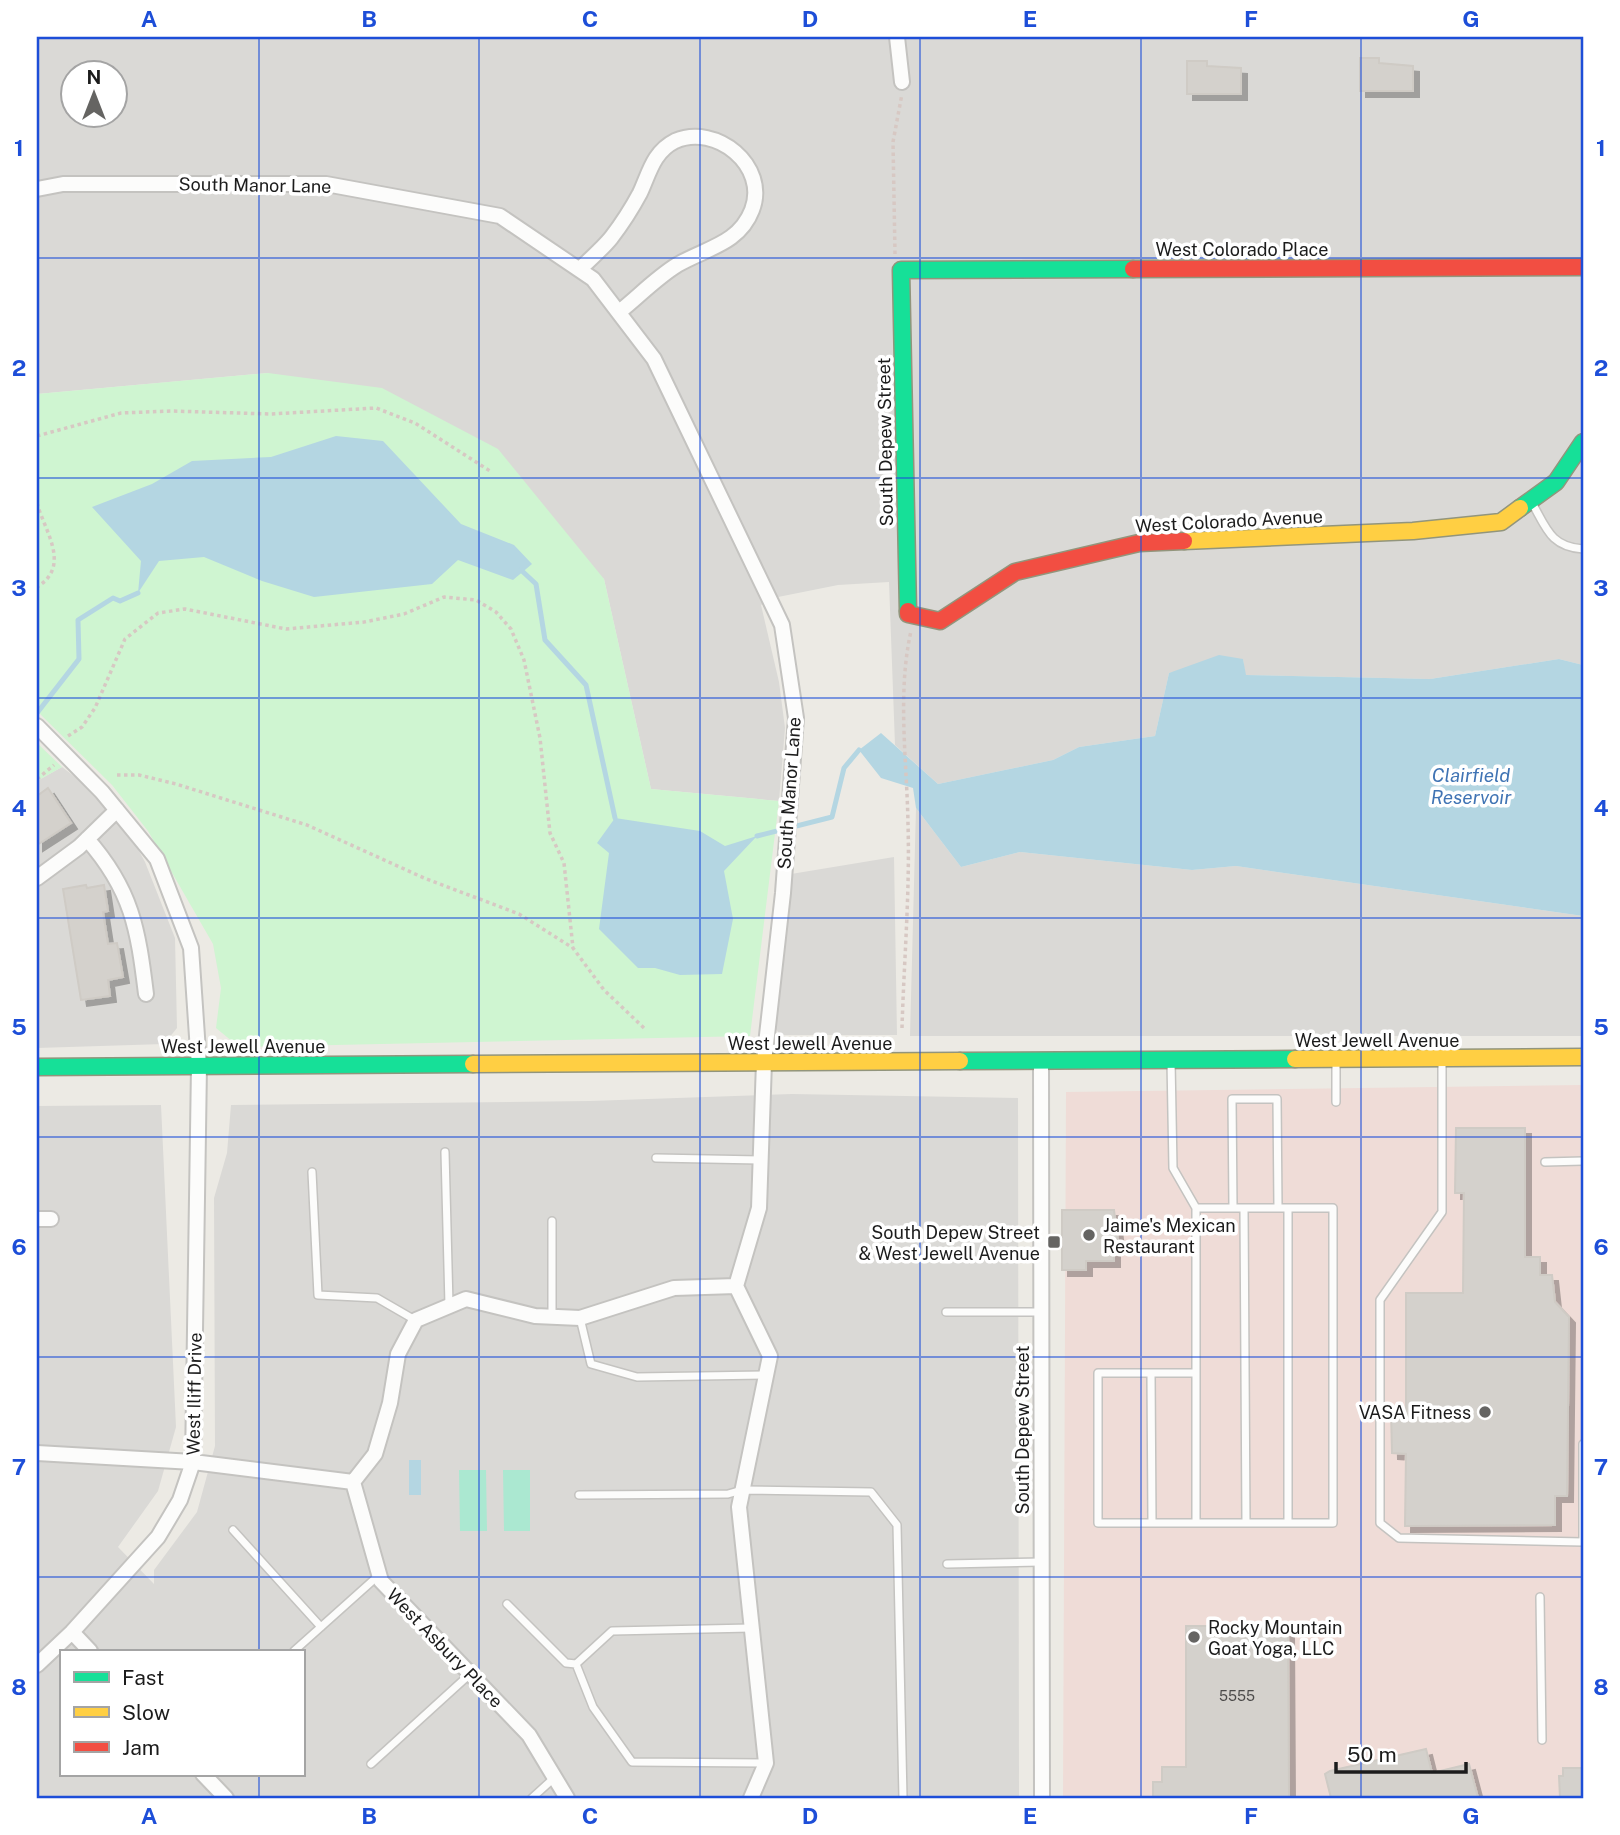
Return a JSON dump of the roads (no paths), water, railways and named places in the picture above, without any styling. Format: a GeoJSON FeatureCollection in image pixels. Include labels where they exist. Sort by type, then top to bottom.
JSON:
{"type":"FeatureCollection","features":[{"type":"Feature","properties":{"kind":"street"},"geometry":{"type":"LineString","coordinates":[[897,37],[902,82]]}},
{"type":"Feature","properties":{"kind":"street"},"geometry":{"type":"LineString","coordinates":[[580,269],[610,239],[640,193],[646,172],[659,154],[674,142],[692,137],[709,139],[731,146],[745,161],[753,179],[754,206],[745,225],[732,239],[675,266],[619,312]]}},
{"type":"Feature","properties":{"kind":"street","name":"South Manor Lane"},"geometry":{"type":"LineString","coordinates":[[37,190],[63,184],[326,184],[500,216],[580,269],[619,312],[654,359],[782,625],[796,718],[784,876],[764,1062],[760,1208],[736,1286]]}},
{"type":"Feature","properties":{"kind":"street","name":"West Colorado Place"},"geometry":{"type":"LineString","coordinates":[[901,270],[1583,267]]}},
{"type":"Feature","properties":{"kind":"street","name":"South Depew Street"},"geometry":{"type":"LineString","coordinates":[[901,270],[911,614]]}},
{"type":"Feature","properties":{"kind":"street","name":"West Colorado Avenue"},"geometry":{"type":"LineString","coordinates":[[911,614],[940,621],[1015,572],[1139,543],[1413,531],[1501,522],[1556,482],[1583,442]]}},
{"type":"Feature","properties":{"kind":"street","name":"West Iliff Drive"},"geometry":{"type":"LineString","coordinates":[[37,726],[117,810],[157,859],[183,920],[191,948],[200,1066],[194,1462],[180,1500],[158,1537],[72,1632],[37,1665]]}},
{"type":"Feature","properties":{"kind":"street"},"geometry":{"type":"LineString","coordinates":[[37,878],[87,839],[117,810]]}},
{"type":"Feature","properties":{"kind":"street"},"geometry":{"type":"LineString","coordinates":[[87,839],[121,883],[138,939],[146,994]]}},
{"type":"Feature","properties":{"kind":"street","name":"West Jewell Avenue"},"geometry":{"type":"LineString","coordinates":[[37,1067],[1583,1057]]}},
{"type":"Feature","properties":{"kind":"street","name":"South Depew Street"},"geometry":{"type":"LineString","coordinates":[[1041,1061],[1042,1798]]}},
{"type":"Feature","properties":{"kind":"street"},"geometry":{"type":"LineString","coordinates":[[37,1452],[194,1462],[353,1482],[375,1454],[390,1403],[398,1354],[416,1320],[466,1299],[535,1316],[580,1318],[674,1288],[736,1286],[770,1356],[739,1507],[766,1763],[751,1798]]}},
{"type":"Feature","properties":{"kind":"street","name":"West Asbury Place"},"geometry":{"type":"LineString","coordinates":[[353,1482],[381,1581],[529,1735],[566,1798]]}},
{"type":"Feature","properties":{"kind":"street"},"geometry":{"type":"LineString","coordinates":[[72,1632],[89,1650]]}},
{"type":"Feature","properties":{"kind":"street"},"geometry":{"type":"LineString","coordinates":[[205,1776],[226,1798]]}},
{"type":"Feature","properties":{"kind":"lane"},"geometry":{"type":"LineString","coordinates":[[1530,501],[1552,537],[1566,548],[1583,549]]}},
{"type":"Feature","properties":{"kind":"lane"},"geometry":{"type":"LineString","coordinates":[[1336,1059],[1336,1102]]}},
{"type":"Feature","properties":{"kind":"lane"},"geometry":{"type":"LineString","coordinates":[[1442,1059],[1442,1212],[1380,1300],[1380,1523],[1399,1538],[1583,1542],[1583,1444]]}},
{"type":"Feature","properties":{"kind":"lane"},"geometry":{"type":"LineString","coordinates":[[1171,1060],[1173,1168],[1196,1208],[1196,1523]]}},
{"type":"Feature","properties":{"kind":"lane"},"geometry":{"type":"LineString","coordinates":[[1233,1208],[1232,1099],[1277,1099],[1278,1208]]}},
{"type":"Feature","properties":{"kind":"lane"},"geometry":{"type":"LineString","coordinates":[[445,1152],[449,1306]]}},
{"type":"Feature","properties":{"kind":"lane"},"geometry":{"type":"LineString","coordinates":[[656,1158],[761,1160]]}},
{"type":"Feature","properties":{"kind":"lane"},"geometry":{"type":"LineString","coordinates":[[1545,1162],[1583,1161]]}},
{"type":"Feature","properties":{"kind":"lane"},"geometry":{"type":"LineString","coordinates":[[312,1172],[318,1295],[377,1298],[416,1320]]}},
{"type":"Feature","properties":{"kind":"lane"},"geometry":{"type":"LineString","coordinates":[[1196,1208],[1333,1208],[1333,1523],[1098,1523],[1098,1373],[1196,1373]]}},
{"type":"Feature","properties":{"kind":"lane"},"geometry":{"type":"LineString","coordinates":[[1244,1208],[1246,1523]]}},
{"type":"Feature","properties":{"kind":"lane"},"geometry":{"type":"LineString","coordinates":[[1288,1208],[1288,1523]]}},
{"type":"Feature","properties":{"kind":"lane"},"geometry":{"type":"LineString","coordinates":[[552,1222],[552,1317]]}},
{"type":"Feature","properties":{"kind":"lane"},"geometry":{"type":"LineString","coordinates":[[946,1312],[1041,1312]]}},
{"type":"Feature","properties":{"kind":"lane"},"geometry":{"type":"LineString","coordinates":[[580,1318],[591,1364],[637,1377],[766,1375]]}},
{"type":"Feature","properties":{"kind":"lane"},"geometry":{"type":"LineString","coordinates":[[1151,1373],[1152,1523]]}},
{"type":"Feature","properties":{"kind":"lane"},"geometry":{"type":"LineString","coordinates":[[579,1495],[728,1493],[743,1490],[871,1492],[897,1525],[903,1798]]}},
{"type":"Feature","properties":{"kind":"lane"},"geometry":{"type":"LineString","coordinates":[[233,1530],[321,1627]]}},
{"type":"Feature","properties":{"kind":"lane"},"geometry":{"type":"LineString","coordinates":[[947,1563],[1041,1562]]}},
{"type":"Feature","properties":{"kind":"lane"},"geometry":{"type":"LineString","coordinates":[[295,1650],[379,1574]]}},
{"type":"Feature","properties":{"kind":"lane"},"geometry":{"type":"LineString","coordinates":[[1540,1597],[1542,1740]]}},
{"type":"Feature","properties":{"kind":"lane"},"geometry":{"type":"LineString","coordinates":[[507,1604],[566,1663],[576,1664],[612,1631],[751,1628]]}},
{"type":"Feature","properties":{"kind":"lane"},"geometry":{"type":"LineString","coordinates":[[576,1664],[593,1707],[632,1762],[766,1763]]}},
{"type":"Feature","properties":{"kind":"lane"},"geometry":{"type":"LineString","coordinates":[[371,1765],[470,1674]]}},
{"type":"Feature","properties":{"kind":"lane"},"geometry":{"type":"LineString","coordinates":[[532,1798],[554,1778]]}},
{"type":"Feature","properties":{"kind":"water"},"geometry":{"type":"Polygon","coordinates":[[[336,436],[383,441],[461,524],[514,545],[532,564],[513,580],[458,560],[432,584],[314,597],[262,581],[204,557],[159,561],[138,593],[141,561],[92,507],[152,484],[192,461],[271,457],[336,436]]]}},
{"type":"Feature","properties":{"kind":"water","name":"Clairfield Reservoir"},"geometry":{"type":"Polygon","coordinates":[[[1219,655],[1243,659],[1246,675],[1430,679],[1559,659],[1583,665],[1583,916],[1236,866],[1192,870],[1020,852],[961,867],[916,808],[913,788],[881,778],[859,750],[881,733],[938,784],[1053,760],[1079,747],[1155,736],[1169,673],[1219,655]]]}},
{"type":"Feature","properties":{"kind":"water"},"geometry":{"type":"Polygon","coordinates":[[[615,818],[700,831],[725,846],[757,836],[724,871],[733,919],[722,974],[680,975],[655,968],[638,968],[599,929],[609,853],[597,843],[615,818]]]}},
{"type":"Feature","properties":{"kind":"water"},"geometry":{"type":"Polygon","coordinates":[[[409,1460],[421,1460],[421,1495],[409,1495],[409,1460]]]}},
{"type":"Feature","properties":{"kind":"waterway"},"geometry":{"type":"LineString","coordinates":[[521,570],[536,584],[545,640],[586,685],[615,818]]}},
{"type":"Feature","properties":{"kind":"waterway"},"geometry":{"type":"LineString","coordinates":[[37,713],[79,659],[78,620],[113,598],[120,601],[138,593]]}},
{"type":"Feature","properties":{"kind":"waterway"},"geometry":{"type":"LineString","coordinates":[[757,836],[832,817],[844,768],[859,750]]}},
{"type":"Feature","properties":{"kind":"place","name":"Jaime's Mexican Restaurant"},"geometry":{"type":"Point","coordinates":[1089,1235]}},
{"type":"Feature","properties":{"kind":"place","name":"South Depew Street & West Jewell Avenue"},"geometry":{"type":"Point","coordinates":[1054,1242]}},
{"type":"Feature","properties":{"kind":"place","name":"VASA Fitness"},"geometry":{"type":"Point","coordinates":[1485,1412]}},
{"type":"Feature","properties":{"kind":"place","name":"Rocky Mountain Goat Yoga, LLC"},"geometry":{"type":"Point","coordinates":[1194,1637]}}]}
